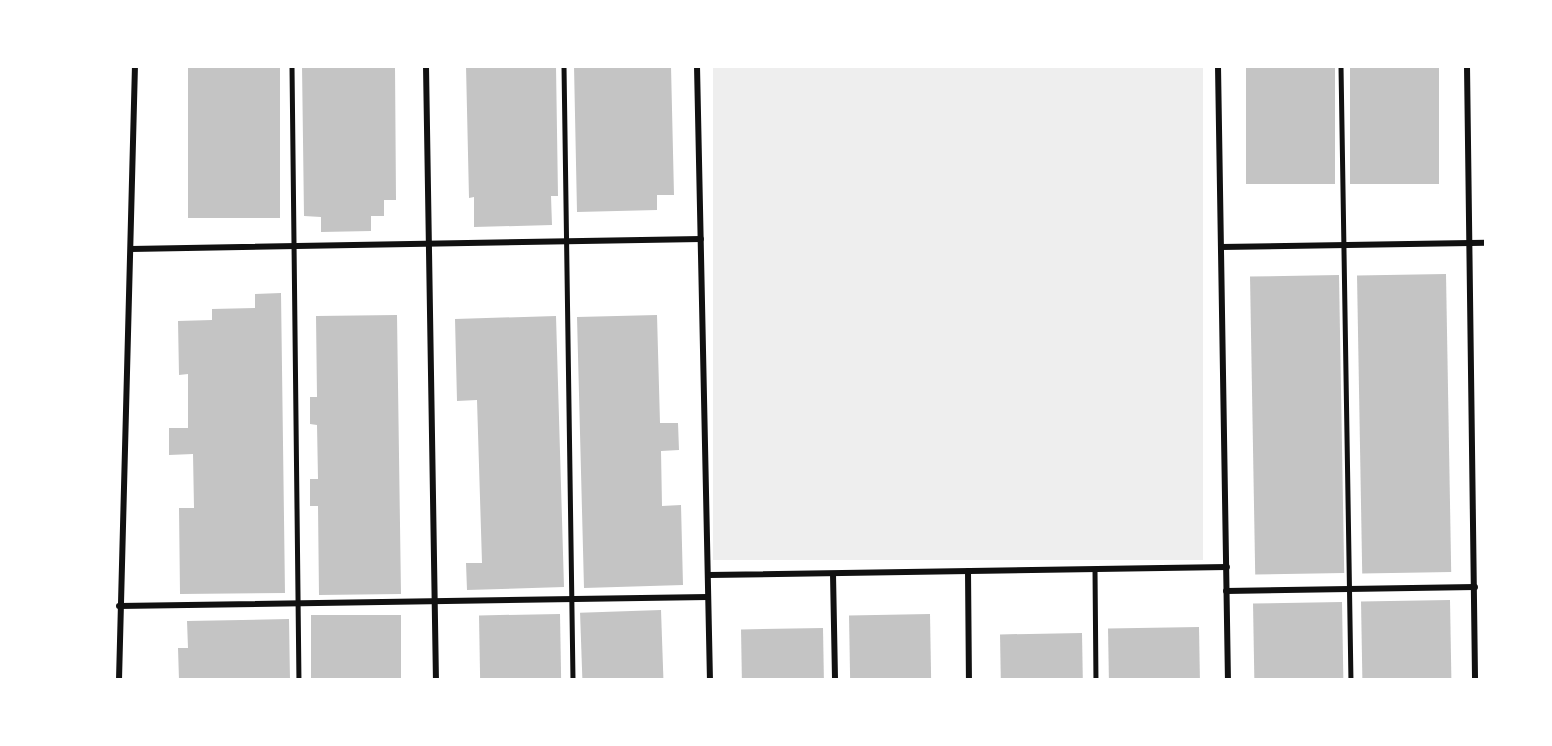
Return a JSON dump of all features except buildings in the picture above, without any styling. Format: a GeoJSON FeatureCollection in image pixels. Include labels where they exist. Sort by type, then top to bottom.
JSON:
{"type":"FeatureCollection","features":[{"type":"Feature","properties":{"kind":"street"},"geometry":{"type":"LineString","coordinates":[[119,680],[119,606],[135,66]]}},
{"type":"Feature","properties":{"kind":"street"},"geometry":{"type":"LineString","coordinates":[[426,66],[436,680]]}},
{"type":"Feature","properties":{"kind":"street"},"geometry":{"type":"LineString","coordinates":[[697,66],[710,680]]}},
{"type":"Feature","properties":{"kind":"street"},"geometry":{"type":"LineString","coordinates":[[1218,66],[1228,680]]}},
{"type":"Feature","properties":{"kind":"street"},"geometry":{"type":"LineString","coordinates":[[1467,66],[1475,680]]}},
{"type":"Feature","properties":{"kind":"street"},"geometry":{"type":"LineString","coordinates":[[131,249],[701,239]]}},
{"type":"Feature","properties":{"kind":"street"},"geometry":{"type":"LineString","coordinates":[[1221,247],[1486,243]]}},
{"type":"Feature","properties":{"kind":"street"},"geometry":{"type":"LineString","coordinates":[[709,575],[1227,567]]}},
{"type":"Feature","properties":{"kind":"street"},"geometry":{"type":"LineString","coordinates":[[968,572],[969,680]]}},
{"type":"Feature","properties":{"kind":"street"},"geometry":{"type":"LineString","coordinates":[[833,574],[835,680]]}},
{"type":"Feature","properties":{"kind":"street"},"geometry":{"type":"LineString","coordinates":[[1226,591],[1474,587]]}},
{"type":"Feature","properties":{"kind":"street"},"geometry":{"type":"LineString","coordinates":[[119,606],[708,597]]}},
{"type":"Feature","properties":{"kind":"lane"},"geometry":{"type":"LineString","coordinates":[[292,66],[299,680]]}},
{"type":"Feature","properties":{"kind":"lane"},"geometry":{"type":"LineString","coordinates":[[564,66],[573,680]]}},
{"type":"Feature","properties":{"kind":"lane"},"geometry":{"type":"LineString","coordinates":[[1341,66],[1351,680]]}},
{"type":"Feature","properties":{"kind":"lane"},"geometry":{"type":"LineString","coordinates":[[1095,569],[1096,680]]}},
{"type":"Feature","properties":{"kind":"shaded area"},"geometry":{"type":"Polygon","coordinates":[[[713,66],[1203,66],[1203,560],[713,560],[713,66]]]}}]}
